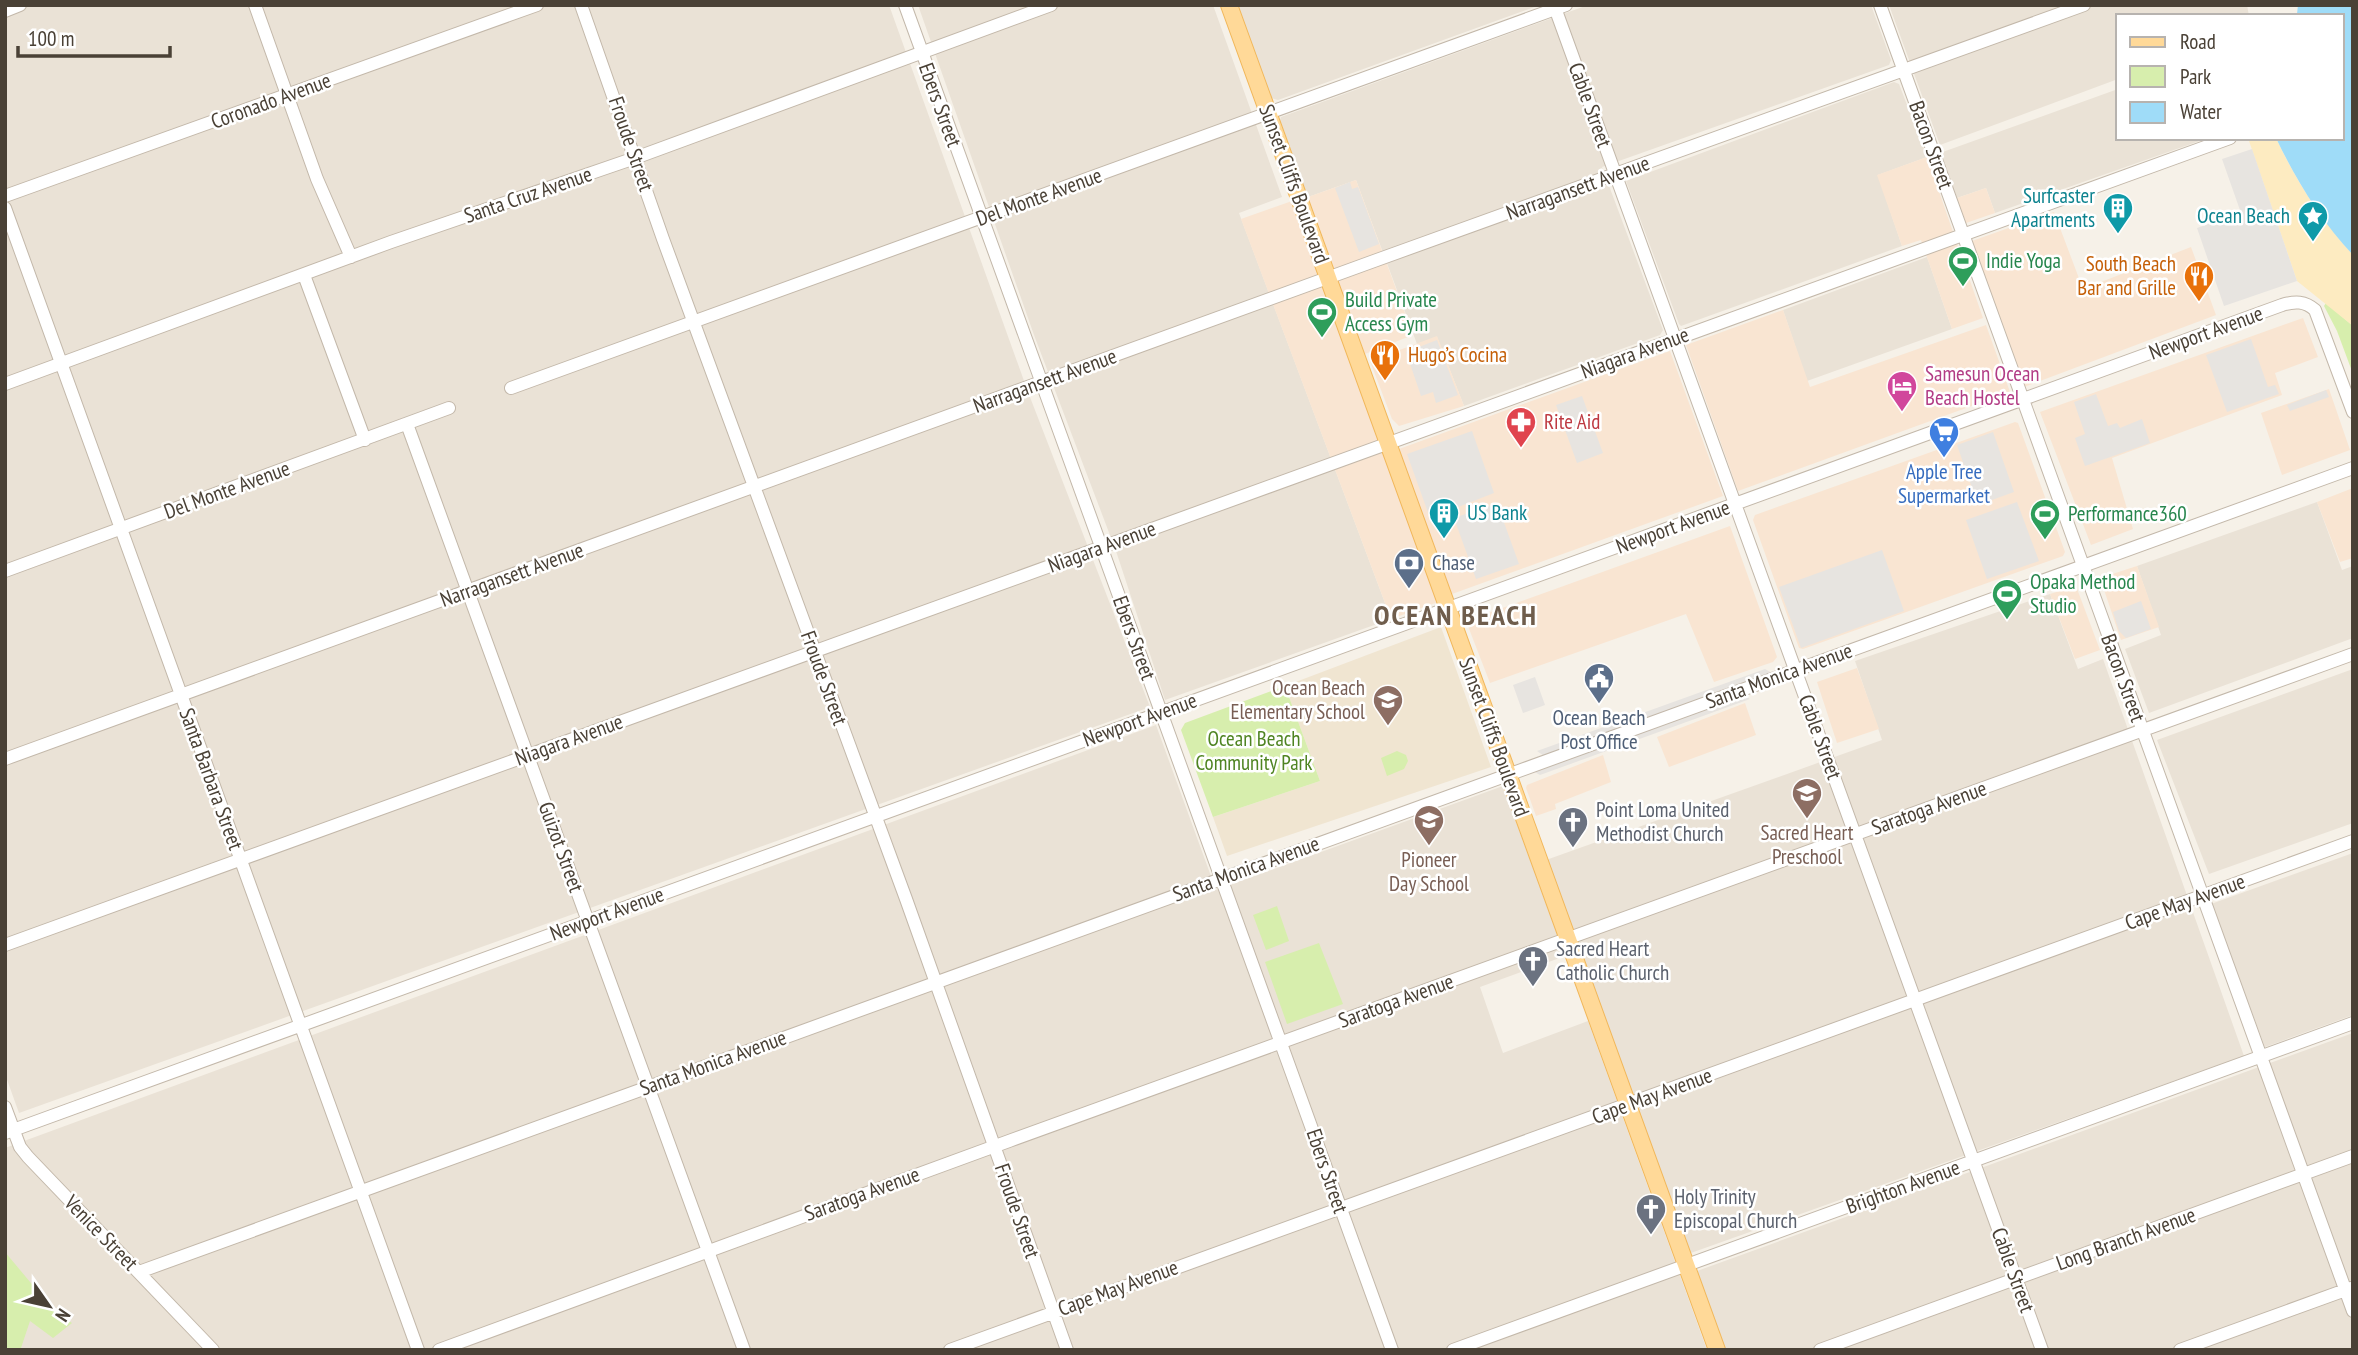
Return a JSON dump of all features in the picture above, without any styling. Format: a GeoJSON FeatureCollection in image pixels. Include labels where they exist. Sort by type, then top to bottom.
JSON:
{"type":"FeatureCollection","features":[{"type":"Feature","properties":{"kind":"main road","name":"Sunset Cliffs Boulevard"},"geometry":{"type":"LineString","coordinates":[[1229,5],[1717,1350]]}},
{"type":"Feature","properties":{"kind":"street"},"geometry":{"type":"LineString","coordinates":[[5,11],[20,5]]}},
{"type":"Feature","properties":{"kind":"street"},"geometry":{"type":"LineString","coordinates":[[255,5],[317,179],[351,257]]}},
{"type":"Feature","properties":{"kind":"street","name":"Coronado Avenue"},"geometry":{"type":"LineString","coordinates":[[5,196],[537,5]]}},
{"type":"Feature","properties":{"kind":"street","name":"Froude Street"},"geometry":{"type":"LineString","coordinates":[[581,5],[663,239],[1067,1350]]}},
{"type":"Feature","properties":{"kind":"street","name":"Ebers Street"},"geometry":{"type":"LineString","coordinates":[[905,5],[1392,1350]]}},
{"type":"Feature","properties":{"kind":"street","name":"Santa Cruz Avenue"},"geometry":{"type":"LineString","coordinates":[[5,384],[351,257],[635,158],[1051,5]]}},
{"type":"Feature","properties":{"kind":"street","name":"Bacon Street"},"geometry":{"type":"LineString","coordinates":[[1880,5],[2302,1175],[2349,1288],[2353,1311]]}},
{"type":"Feature","properties":{"kind":"street","name":"Narragansett Avenue"},"geometry":{"type":"LineString","coordinates":[[5,759],[2084,5]]}},
{"type":"Feature","properties":{"kind":"street","name":"Del Monte Avenue"},"geometry":{"type":"LineString","coordinates":[[511,388],[1559,7]]}},
{"type":"Feature","properties":{"kind":"street","name":"Cable Street"},"geometry":{"type":"LineString","coordinates":[[1559,7],[1615,175],[2042,1350]]}},
{"type":"Feature","properties":{"kind":"street","name":"Niagara Avenue"},"geometry":{"type":"LineString","coordinates":[[5,945],[2225,140]]}},
{"type":"Feature","properties":{"kind":"street","name":"Santa Barbara Street"},"geometry":{"type":"LineString","coordinates":[[5,208],[418,1350]]}},
{"type":"Feature","properties":{"kind":"street"},"geometry":{"type":"LineString","coordinates":[[304,275],[365,440]]}},
{"type":"Feature","properties":{"kind":"street","name":"Newport Avenue"},"geometry":{"type":"LineString","coordinates":[[9,1131],[2289,303],[2303,302],[2315,310],[2353,412]]}},
{"type":"Feature","properties":{"kind":"street","name":"Del Monte Avenue"},"geometry":{"type":"LineString","coordinates":[[5,570],[449,408]]}},
{"type":"Feature","properties":{"kind":"street","name":"Guizot Street"},"geometry":{"type":"LineString","coordinates":[[407,424],[744,1350]]}},
{"type":"Feature","properties":{"kind":"street","name":"Santa Monica Avenue"},"geometry":{"type":"LineString","coordinates":[[139,1272],[2353,468]]}},
{"type":"Feature","properties":{"kind":"street","name":"Saratoga Avenue"},"geometry":{"type":"LineString","coordinates":[[439,1350],[2353,654]]}},
{"type":"Feature","properties":{"kind":"street","name":"Cape May Avenue"},"geometry":{"type":"LineString","coordinates":[[950,1350],[2353,841]]}},
{"type":"Feature","properties":{"kind":"street","name":"Brighton Avenue"},"geometry":{"type":"LineString","coordinates":[[1453,1350],[2353,1023]]}},
{"type":"Feature","properties":{"kind":"street","name":"Venice Street"},"geometry":{"type":"LineString","coordinates":[[5,1107],[9,1131],[28,1157],[213,1350]]}},
{"type":"Feature","properties":{"kind":"street","name":"Long Branch Avenue"},"geometry":{"type":"LineString","coordinates":[[1820,1350],[2353,1156]]}},
{"type":"Feature","properties":{"kind":"street"},"geometry":{"type":"LineString","coordinates":[[2180,1350],[2349,1288]]}},
{"type":"Feature","properties":{"kind":"shaded area"},"geometry":{"type":"Polygon","coordinates":[[[5,5],[889,5],[1028,392],[1150,707],[19,1113],[5,1074],[5,5]]]}},
{"type":"Feature","properties":{"kind":"shaded area"},"geometry":{"type":"Polygon","coordinates":[[[918,5],[1213,5],[1282,197],[1239,213],[1391,619],[1165,700],[1116,551],[1034,335],[918,5]]]}},
{"type":"Feature","properties":{"kind":"shaded area"},"geometry":{"type":"Polygon","coordinates":[[[1237,5],[1540,5],[1278,100],[1271,98],[1237,5]]]}},
{"type":"Feature","properties":{"kind":"shaded area"},"geometry":{"type":"Polygon","coordinates":[[[1588,5],[1871,5],[1891,60],[1889,65],[1602,167],[1663,330],[1660,335],[1464,406],[1437,337],[1417,344],[1356,180],[1308,197],[1280,120],[1281,117],[1588,5]]]}},
{"type":"Feature","properties":{"kind":"shaded area"},"geometry":{"type":"Polygon","coordinates":[[[1889,5],[2247,5],[2249,14],[2116,14],[2116,80],[1940,145],[1889,5]]]}},
{"type":"Feature","properties":{"kind":"shaded area"},"geometry":{"type":"Polygon","coordinates":[[[1894,82],[1899,84],[1927,157],[1878,175],[1902,246],[1681,326],[1626,181],[1894,82]]]}},
{"type":"Feature","properties":{"kind":"shaded area"},"geometry":{"type":"Polygon","coordinates":[[[2116,90],[2116,140],[2202,140],[1995,213],[1986,188],[1957,198],[1940,153],[2116,90]]]}},
{"type":"Feature","properties":{"kind":"shaded area"},"geometry":{"type":"Polygon","coordinates":[[[2252,149],[2297,281],[2224,306],[2197,228],[2241,213],[2222,159],[2252,149]]]}},
{"type":"Feature","properties":{"kind":"shaded area"},"geometry":{"type":"Polygon","coordinates":[[[1927,157],[1983,318],[1952,329],[1921,240],[1902,246],[1877,175],[1927,157]]]}},
{"type":"Feature","properties":{"kind":"shaded area"},"geometry":{"type":"Polygon","coordinates":[[[1356,180],[1413,335],[1365,354],[1308,197],[1356,180]]]}},
{"type":"Feature","properties":{"kind":"shaded area"},"geometry":{"type":"Polygon","coordinates":[[[1350,182],[1352,189],[1358,187],[1379,244],[1359,252],[1335,188],[1350,182]]]}},
{"type":"Feature","properties":{"kind":"shaded area"},"geometry":{"type":"Polygon","coordinates":[[[1986,188],[1995,213],[1966,223],[1957,198],[1986,188]]]}},
{"type":"Feature","properties":{"kind":"shaded area"},"geometry":{"type":"Polygon","coordinates":[[[1292,201],[1438,602],[1391,619],[1241,219],[1292,201]]]}},
{"type":"Feature","properties":{"kind":"shaded area"},"geometry":{"type":"Polygon","coordinates":[[[2054,212],[2083,289],[2191,247],[2216,315],[2024,387],[1972,241],[2054,212]]]}},
{"type":"Feature","properties":{"kind":"shaded area"},"geometry":{"type":"Polygon","coordinates":[[[1927,257],[1952,329],[1807,381],[1783,310],[1927,257]]]}},
{"type":"Feature","properties":{"kind":"shaded area"},"geometry":{"type":"Polygon","coordinates":[[[1783,310],[1810,387],[1986,325],[2010,392],[1738,491],[1686,345],[1783,310]]]}},
{"type":"Feature","properties":{"kind":"shaded area"},"geometry":{"type":"Polygon","coordinates":[[[2303,318],[2318,357],[2275,373],[2282,395],[2112,458],[2133,529],[2091,545],[2040,412],[2303,318]]]}},
{"type":"Feature","properties":{"kind":"shaded area"},"geometry":{"type":"Polygon","coordinates":[[[1437,336],[1464,406],[1399,426],[1392,419],[1370,361],[1437,336]]]}},
{"type":"Feature","properties":{"kind":"shaded area"},"geometry":{"type":"Polygon","coordinates":[[[2251,339],[2268,387],[2275,385],[2279,394],[2227,412],[2206,355],[2251,339]]]}},
{"type":"Feature","properties":{"kind":"shaded area"},"geometry":{"type":"Polygon","coordinates":[[[1437,340],[1458,395],[1436,403],[1433,392],[1421,396],[1406,352],[1437,340]]]}},
{"type":"Feature","properties":{"kind":"shaded area"},"geometry":{"type":"Polygon","coordinates":[[[1670,351],[1723,496],[1452,594],[1399,449],[1670,351]]]}},
{"type":"Feature","properties":{"kind":"shaded area"},"geometry":{"type":"Polygon","coordinates":[[[2329,389],[2350,450],[2282,475],[2261,413],[2329,389]]]}},
{"type":"Feature","properties":{"kind":"shaded area"},"geometry":{"type":"Polygon","coordinates":[[[2326,390],[2329,397],[2290,411],[2287,405],[2326,390]]]}},
{"type":"Feature","properties":{"kind":"shaded area"},"geometry":{"type":"Polygon","coordinates":[[[2096,394],[2108,426],[2117,423],[2120,428],[2142,419],[2150,443],[2085,466],[2075,438],[2085,434],[2074,402],[2096,394]]]}},
{"type":"Feature","properties":{"kind":"shaded area"},"geometry":{"type":"Polygon","coordinates":[[[1582,396],[1603,453],[1577,463],[1556,405],[1582,396]]]}},
{"type":"Feature","properties":{"kind":"shaded area"},"geometry":{"type":"Polygon","coordinates":[[[2018,423],[2065,552],[2063,556],[1803,649],[1799,648],[1753,520],[1755,515],[2018,423]]]}},
{"type":"Feature","properties":{"kind":"shaded area"},"geometry":{"type":"Polygon","coordinates":[[[1472,431],[1494,493],[1430,518],[1407,454],[1472,431]]]}},
{"type":"Feature","properties":{"kind":"shaded area"},"geometry":{"type":"Polygon","coordinates":[[[1993,432],[2014,492],[1978,505],[1957,445],[1993,432]]]}},
{"type":"Feature","properties":{"kind":"shaded area"},"geometry":{"type":"Polygon","coordinates":[[[2353,488],[2353,558],[2340,562],[2317,502],[2353,488]]]}},
{"type":"Feature","properties":{"kind":"shaded area"},"geometry":{"type":"Polygon","coordinates":[[[2017,502],[2039,561],[1987,579],[1966,520],[2017,502]]]}},
{"type":"Feature","properties":{"kind":"shaded area"},"geometry":{"type":"Polygon","coordinates":[[[2317,502],[2342,570],[2353,566],[2353,638],[2149,713],[2125,649],[2161,635],[2137,566],[2317,502]]]}},
{"type":"Feature","properties":{"kind":"shaded area"},"geometry":{"type":"Polygon","coordinates":[[[1497,503],[1519,564],[1476,579],[1454,518],[1497,503]]]}},
{"type":"Feature","properties":{"kind":"shaded area"},"geometry":{"type":"Polygon","coordinates":[[[1730,526],[1777,657],[1773,662],[1714,682],[1686,614],[1490,683],[1466,621],[1730,526]]]}},
{"type":"Feature","properties":{"kind":"shaded area"},"geometry":{"type":"Polygon","coordinates":[[[1882,550],[1904,611],[1801,648],[1779,587],[1882,550]]]}},
{"type":"Feature","properties":{"kind":"shaded area"},"geometry":{"type":"Polygon","coordinates":[[[2137,566],[2159,627],[2121,640],[2100,578],[2137,566]]]}},
{"type":"Feature","properties":{"kind":"shaded area"},"geometry":{"type":"Polygon","coordinates":[[[2076,586],[2100,650],[2075,659],[2050,594],[2076,586]]]}},
{"type":"Feature","properties":{"kind":"shaded area"},"geometry":{"type":"Polygon","coordinates":[[[2050,594],[2078,669],[2103,659],[2244,1056],[1688,1254],[1546,860],[1882,740],[1855,661],[2050,594]]]}},
{"type":"Feature","properties":{"kind":"shaded area"},"geometry":{"type":"Polygon","coordinates":[[[2141,601],[2151,629],[2126,638],[2119,631],[2113,612],[2141,601]]]}},
{"type":"Feature","properties":{"kind":"shaded area","name":"Ocean Beach Elementary School"},"geometry":{"type":"Polygon","coordinates":[[[1441,627],[1491,767],[1227,856],[1213,817],[1320,781],[1285,686],[1441,627]]]}},
{"type":"Feature","properties":{"kind":"shaded area"},"geometry":{"type":"Polygon","coordinates":[[[1857,668],[1879,729],[1837,743],[1817,682],[1857,668]]]}},
{"type":"Feature","properties":{"kind":"shaded area"},"geometry":{"type":"Polygon","coordinates":[[[1765,669],[1772,673],[1544,756],[1537,751],[1765,669]]]}},
{"type":"Feature","properties":{"kind":"shaded area"},"geometry":{"type":"Polygon","coordinates":[[[2353,669],[2353,823],[2209,874],[2157,740],[2353,669]]]}},
{"type":"Feature","properties":{"kind":"shaded area"},"geometry":{"type":"Polygon","coordinates":[[[1535,677],[1545,705],[1523,713],[1513,685],[1535,677]]]}},
{"type":"Feature","properties":{"kind":"shaded area"},"geometry":{"type":"Polygon","coordinates":[[[1742,694],[1750,699],[1540,775],[1533,771],[1742,694]]]}},
{"type":"Feature","properties":{"kind":"shaded area"},"geometry":{"type":"Polygon","coordinates":[[[1745,703],[1756,735],[1669,767],[1657,737],[1745,703]]]}},
{"type":"Feature","properties":{"kind":"shaded area"},"geometry":{"type":"Polygon","coordinates":[[[1156,725],[1216,890],[1503,786],[1565,956],[1480,987],[1503,1053],[1588,1021],[1707,1350],[5,1350],[5,1148],[1156,725]]]}},
{"type":"Feature","properties":{"kind":"shaded area"},"geometry":{"type":"Polygon","coordinates":[[[1603,755],[1611,782],[1555,804],[1556,809],[1536,816],[1527,785],[1603,755]]]}},
{"type":"Feature","properties":{"kind":"shaded area"},"geometry":{"type":"Polygon","coordinates":[[[2353,853],[2353,1015],[2265,1047],[2211,904],[2353,853]]]}},
{"type":"Feature","properties":{"kind":"shaded area"},"geometry":{"type":"Polygon","coordinates":[[[2353,1033],[2353,1348],[1726,1350],[1697,1271],[2353,1033]]]}},
{"type":"Feature","properties":{"kind":"green space"},"geometry":{"type":"Polygon","coordinates":[[[2326,303],[2353,326],[2353,374],[2337,331],[2324,306],[2326,303]]]}},
{"type":"Feature","properties":{"kind":"green space","name":"Ocean Beach Community Park"},"geometry":{"type":"Polygon","coordinates":[[[1285,686],[1320,781],[1213,817],[1181,730],[1185,723],[1285,686]]]}},
{"type":"Feature","properties":{"kind":"green space"},"geometry":{"type":"Polygon","coordinates":[[[1397,751],[1406,755],[1408,761],[1404,769],[1387,776],[1381,758],[1397,751]]]}},
{"type":"Feature","properties":{"kind":"green space"},"geometry":{"type":"Polygon","coordinates":[[[1277,906],[1289,941],[1266,950],[1253,915],[1277,906]]]}},
{"type":"Feature","properties":{"kind":"green space"},"geometry":{"type":"Polygon","coordinates":[[[1319,943],[1343,1004],[1287,1024],[1265,962],[1319,943]]]}},
{"type":"Feature","properties":{"kind":"green space"},"geometry":{"type":"Polygon","coordinates":[[[5,1252],[56,1313],[72,1323],[53,1338],[30,1321],[21,1348],[5,1350],[5,1252]]]}},
{"type":"Feature","properties":{"kind":"sand","name":"Ocean Beach"},"geometry":{"type":"Polygon","coordinates":[[[2249,140],[2277,140],[2310,200],[2353,255],[2353,326],[2297,281],[2249,140]]]}},
{"type":"Feature","properties":{"kind":"water"},"geometry":{"type":"Polygon","coordinates":[[[2298,5],[2353,5],[2353,255],[2310,200],[2277,140],[2344,140],[2344,14],[2297,14],[2298,5]]]}},
{"type":"Feature","properties":{"kind":"place","name":"Surfcaster Apartments"},"geometry":{"type":"Point","coordinates":[2118,235]}},
{"type":"Feature","properties":{"kind":"place","name":"Ocean Beach"},"geometry":{"type":"Point","coordinates":[2313,243]}},
{"type":"Feature","properties":{"kind":"place","name":"Indie Yoga"},"geometry":{"type":"Point","coordinates":[1963,288]}},
{"type":"Feature","properties":{"kind":"place","name":"South Beach Bar and Grille"},"geometry":{"type":"Point","coordinates":[2199,303]}},
{"type":"Feature","properties":{"kind":"place","name":"Build Private Access Gym"},"geometry":{"type":"Point","coordinates":[1322,339]}},
{"type":"Feature","properties":{"kind":"place","name":"Hugo’s Cocina"},"geometry":{"type":"Point","coordinates":[1385,382]}},
{"type":"Feature","properties":{"kind":"place","name":"Samesun Ocean Beach Hostel"},"geometry":{"type":"Point","coordinates":[1902,413]}},
{"type":"Feature","properties":{"kind":"place","name":"Rite Aid"},"geometry":{"type":"Point","coordinates":[1521,449]}},
{"type":"Feature","properties":{"kind":"place","name":"Apple Tree Supermarket"},"geometry":{"type":"Point","coordinates":[1944,459]}},
{"type":"Feature","properties":{"kind":"place","name":"US Bank"},"geometry":{"type":"Point","coordinates":[1444,540]}},
{"type":"Feature","properties":{"kind":"place","name":"Performance360"},"geometry":{"type":"Point","coordinates":[2045,541]}},
{"type":"Feature","properties":{"kind":"place","name":"Chase"},"geometry":{"type":"Point","coordinates":[1409,590]}},
{"type":"Feature","properties":{"kind":"place","name":"Opaka Method Studio"},"geometry":{"type":"Point","coordinates":[2007,621]}},
{"type":"Feature","properties":{"kind":"place","name":"Ocean Beach Post Office"},"geometry":{"type":"Point","coordinates":[1599,705]}},
{"type":"Feature","properties":{"kind":"place","name":"Ocean Beach Elementary School"},"geometry":{"type":"Point","coordinates":[1388,727]}},
{"type":"Feature","properties":{"kind":"place","name":"Sacred Heart Preschool"},"geometry":{"type":"Point","coordinates":[1807,820]}},
{"type":"Feature","properties":{"kind":"place","name":"Pioneer Day School"},"geometry":{"type":"Point","coordinates":[1429,847]}},
{"type":"Feature","properties":{"kind":"place","name":"Point Loma United Methodist Church"},"geometry":{"type":"Point","coordinates":[1573,849]}},
{"type":"Feature","properties":{"kind":"place","name":"Sacred Heart Catholic Church"},"geometry":{"type":"Point","coordinates":[1533,988]}},
{"type":"Feature","properties":{"kind":"place","name":"Holy Trinity Episcopal Church"},"geometry":{"type":"Point","coordinates":[1651,1236]}},
{"type":"Feature","properties":{"kind":"district","name":"OCEAN BEACH"},"geometry":{"type":"Point","coordinates":[1456,615]}}]}
